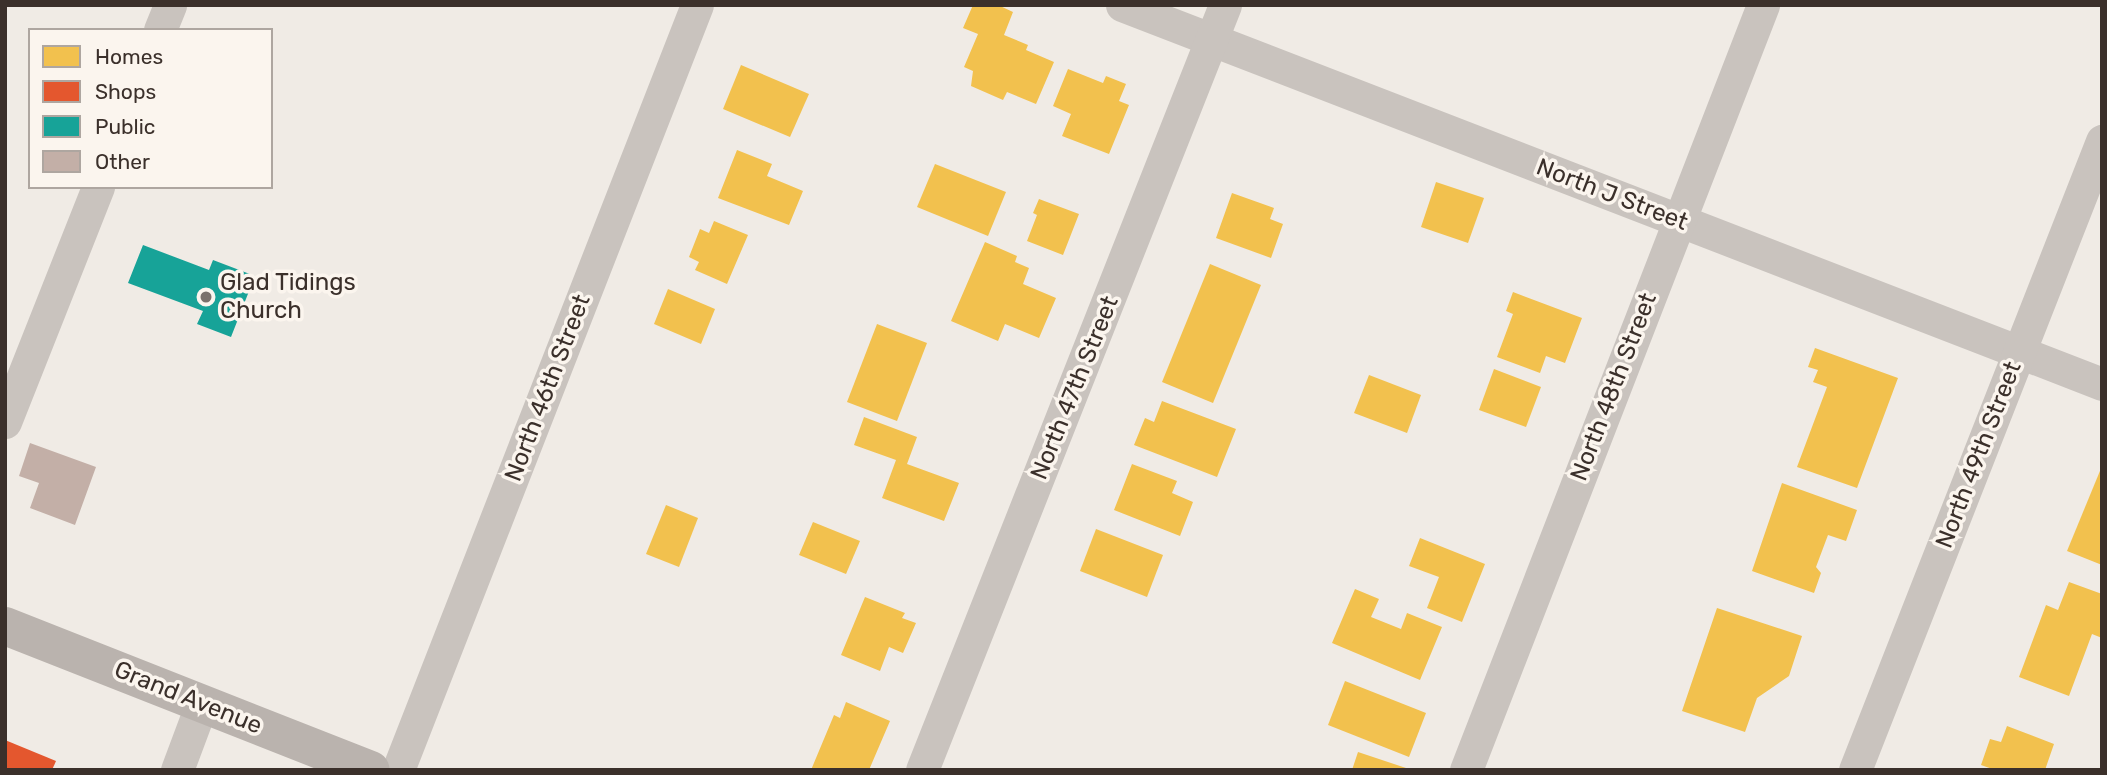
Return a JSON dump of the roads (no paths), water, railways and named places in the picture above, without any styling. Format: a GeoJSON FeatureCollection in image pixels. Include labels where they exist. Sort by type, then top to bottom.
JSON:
{"type":"FeatureCollection","features":[{"type":"Feature","properties":{"kind":"main road","name":"Grand Avenue"},"geometry":{"type":"LineString","coordinates":[[5,626],[371,770]]}},
{"type":"Feature","properties":{"kind":"street"},"geometry":{"type":"LineString","coordinates":[[161,28],[170,5]]}},
{"type":"Feature","properties":{"kind":"street","name":"North 46th Street"},"geometry":{"type":"LineString","coordinates":[[398,770],[697,5]]}},
{"type":"Feature","properties":{"kind":"street","name":"North J Street"},"geometry":{"type":"LineString","coordinates":[[1122,5],[2102,384]]}},
{"type":"Feature","properties":{"kind":"street","name":"North 47th Street"},"geometry":{"type":"LineString","coordinates":[[922,770],[1225,5]]}},
{"type":"Feature","properties":{"kind":"street","name":"North 48th Street"},"geometry":{"type":"LineString","coordinates":[[1466,770],[1763,5]]}},
{"type":"Feature","properties":{"kind":"street","name":"North 49th Street"},"geometry":{"type":"LineString","coordinates":[[1855,770],[2102,141]]}},
{"type":"Feature","properties":{"kind":"street"},"geometry":{"type":"LineString","coordinates":[[5,422],[97,189]]}},
{"type":"Feature","properties":{"kind":"street"},"geometry":{"type":"LineString","coordinates":[[177,770],[202,704]]}},
{"type":"Feature","properties":{"kind":"place","name":"Glad Tidings Church"},"geometry":{"type":"Point","coordinates":[206,297]}}]}
